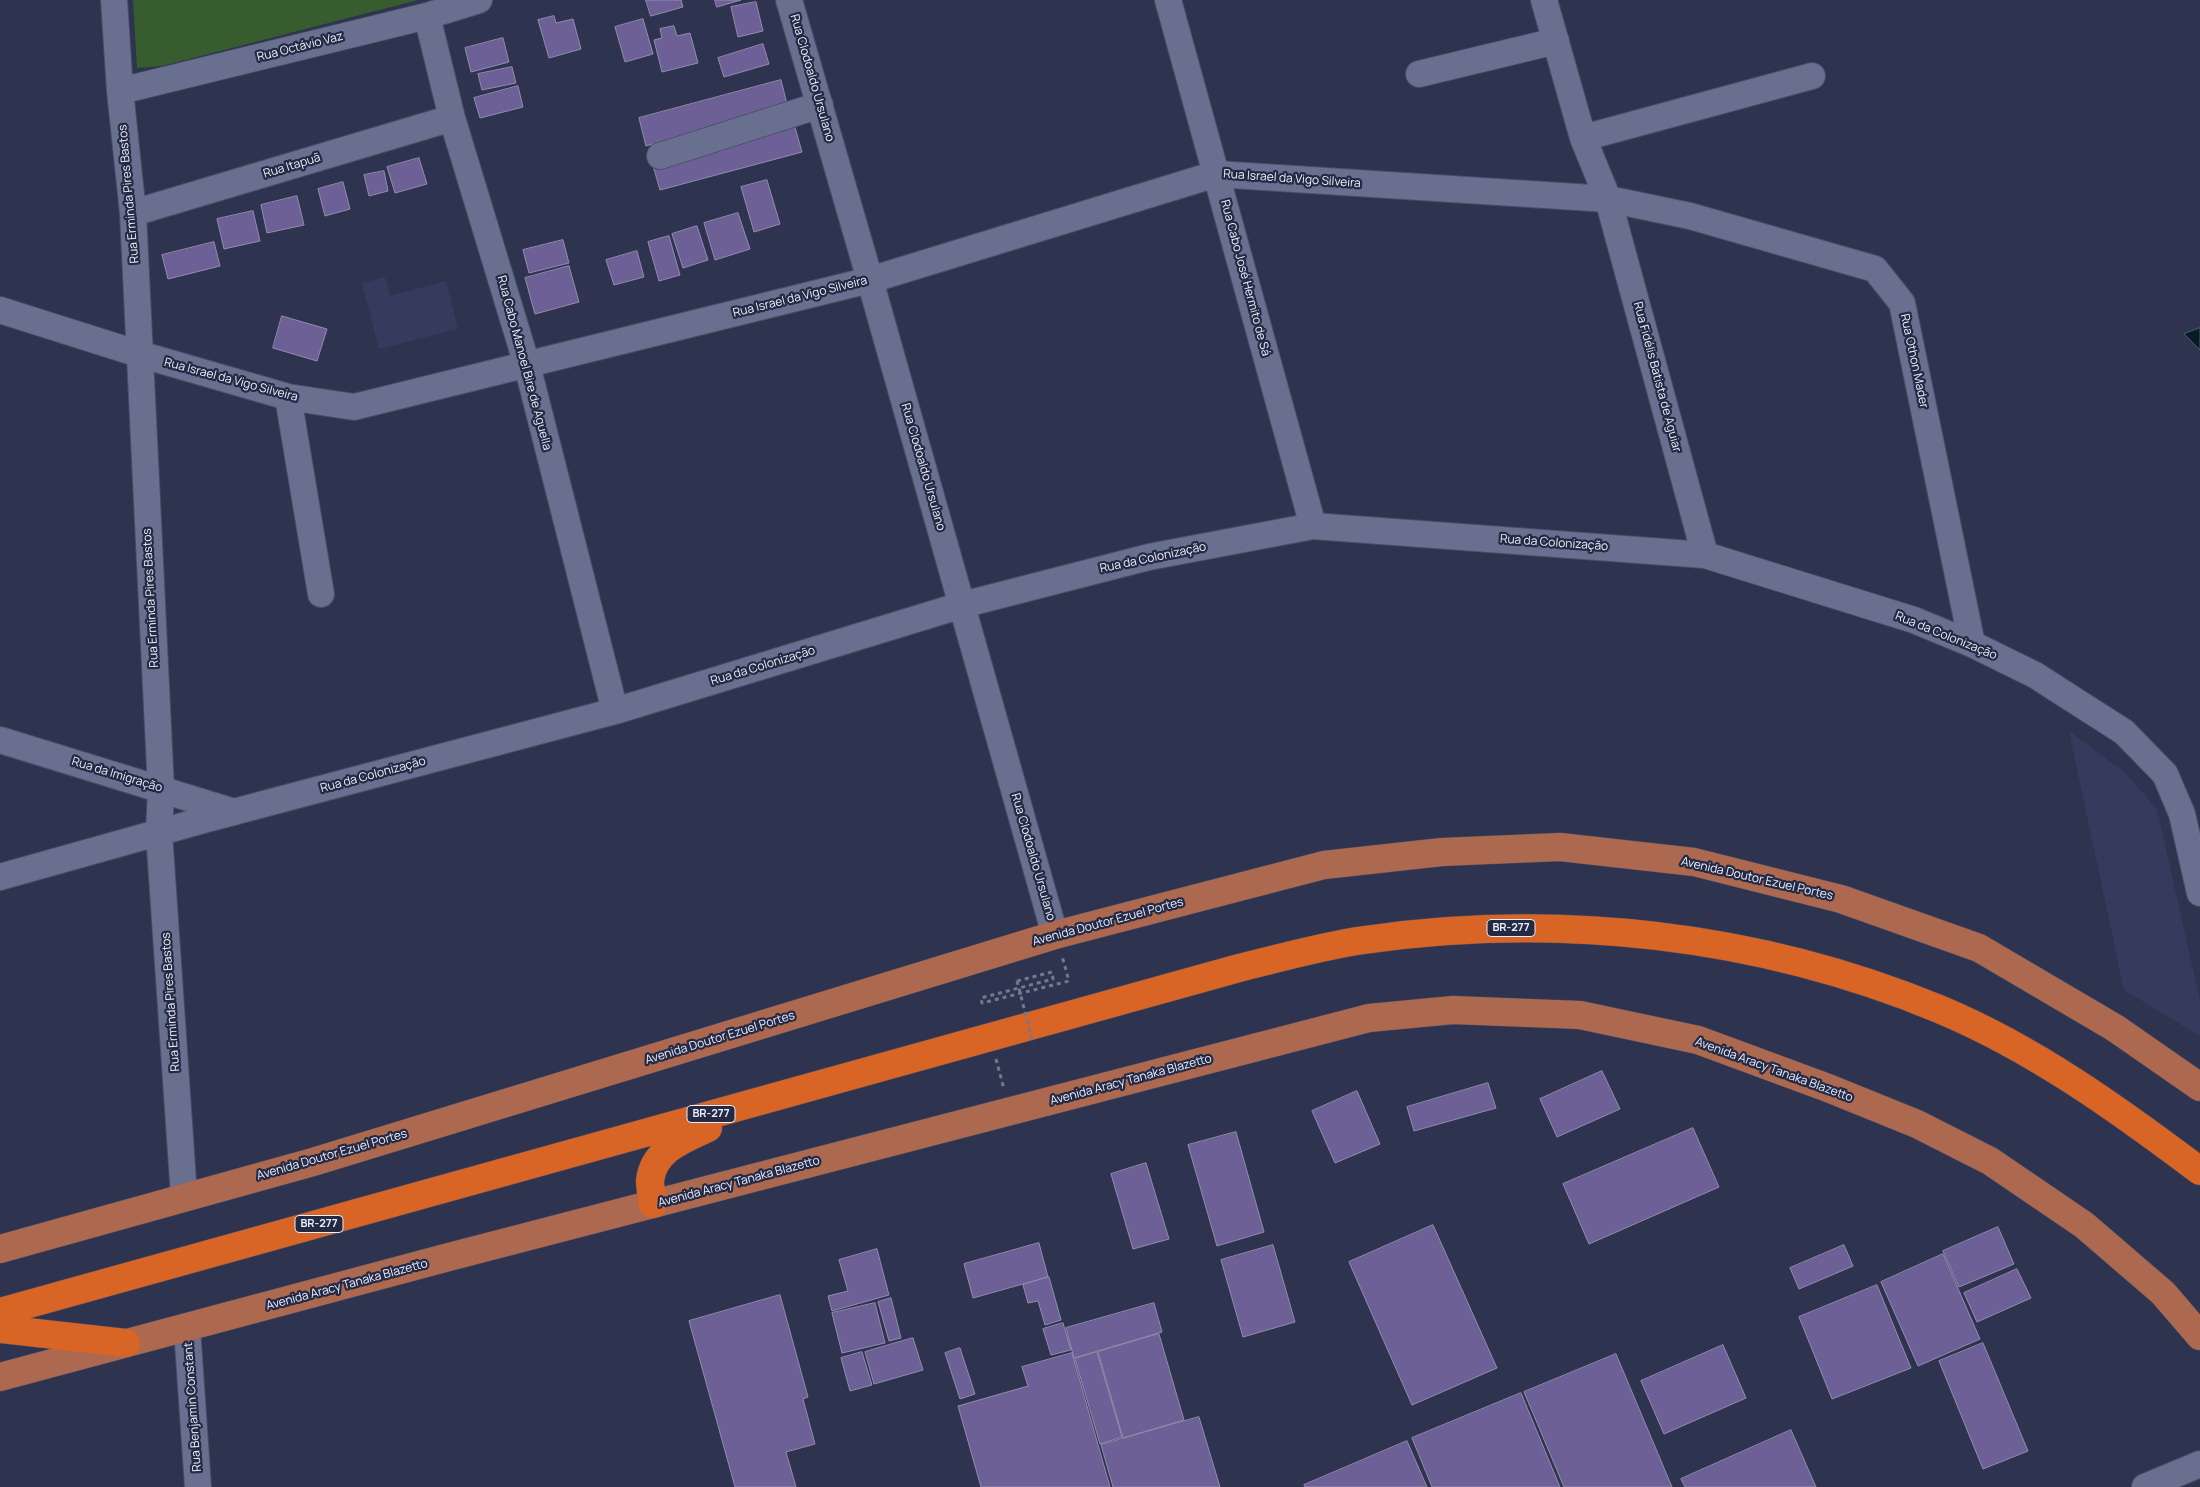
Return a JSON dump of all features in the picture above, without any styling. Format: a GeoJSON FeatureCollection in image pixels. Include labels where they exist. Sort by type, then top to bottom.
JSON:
{"type":"FeatureCollection","features":[{"type":"Feature","properties":{"kind":"highway","name":"BR-277"},"geometry":{"type":"LineString","coordinates":[[0,1312],[1239,968],[1363,940],[1449,931],[1526,928],[1597,929],[1667,937],[1809,964],[1939,1009],[2010,1044],[2141,1127],[2200,1171]]}},
{"type":"Feature","properties":{"kind":"highway"},"geometry":{"type":"LineString","coordinates":[[653,1204],[650,1181],[654,1166],[663,1152],[679,1142],[784,1093]]}},
{"type":"Feature","properties":{"kind":"highway"},"geometry":{"type":"LineString","coordinates":[[0,1329],[126,1343]]}},
{"type":"Feature","properties":{"kind":"main road","name":"Avenida Doutor Ezuel Portes"},"geometry":{"type":"LineString","coordinates":[[0,1249],[184,1196],[313,1162],[1055,935],[1324,865],[1442,852],[1560,847],[1694,862],[1841,899],[1979,948],[2115,1028],[2200,1087]]}},
{"type":"Feature","properties":{"kind":"main road","name":"Avenida Aracy Tanaka Blazetto"},"geometry":{"type":"LineString","coordinates":[[0,1377],[653,1204],[1369,1018],[1453,1010],[1580,1015],[1698,1040],[1828,1088],[1917,1124],[1990,1161],[2084,1225],[2163,1294],[2200,1336]]}},
{"type":"Feature","properties":{"kind":"street","name":"Rua Erminda Pires Bastos"},"geometry":{"type":"LineString","coordinates":[[114,0],[120,91],[132,214],[161,789],[158,833],[184,1196]]}},
{"type":"Feature","properties":{"kind":"street","name":"Rua Octávio Vaz"},"geometry":{"type":"LineString","coordinates":[[120,91],[426,16],[479,0]]}},
{"type":"Feature","properties":{"kind":"street","name":"Rua Clodoaldo Ursulano"},"geometry":{"type":"LineString","coordinates":[[789,0],[1055,935]]}},
{"type":"Feature","properties":{"kind":"street","name":"Rua Cabo José Hermito de Sá"},"geometry":{"type":"LineString","coordinates":[[1168,0],[1313,526]]}},
{"type":"Feature","properties":{"kind":"street","name":"Rua Fidélis Batista de Aguiar"},"geometry":{"type":"LineString","coordinates":[[1544,0],[1583,138],[1608,199],[1705,555]]}},
{"type":"Feature","properties":{"kind":"street","name":"Rua Cabo Manoel Bire de Aguella"},"geometry":{"type":"LineString","coordinates":[[426,16],[452,118],[527,366],[616,711]]}},
{"type":"Feature","properties":{"kind":"street"},"geometry":{"type":"LineString","coordinates":[[1419,74],[1556,41]]}},
{"type":"Feature","properties":{"kind":"street"},"geometry":{"type":"LineString","coordinates":[[1583,138],[1812,76]]}},
{"type":"Feature","properties":{"kind":"street"},"geometry":{"type":"LineString","coordinates":[[660,156],[820,105]]}},
{"type":"Feature","properties":{"kind":"street","name":"Rua Itapuã"},"geometry":{"type":"LineString","coordinates":[[132,214],[452,118]]}},
{"type":"Feature","properties":{"kind":"street","name":"Rua Israel da Vigo Silveira"},"geometry":{"type":"LineString","coordinates":[[0,310],[139,354],[288,397],[354,407],[527,366],[870,280],[1216,174],[1608,199]]}},
{"type":"Feature","properties":{"kind":"street","name":"Rua Othon Mader"},"geometry":{"type":"LineString","coordinates":[[1608,199],[1690,216],[1875,269],[1902,303],[1972,644]]}},
{"type":"Feature","properties":{"kind":"street"},"geometry":{"type":"LineString","coordinates":[[288,397],[321,594]]}},
{"type":"Feature","properties":{"kind":"street","name":"Rua da Colonização"},"geometry":{"type":"LineString","coordinates":[[0,877],[234,812],[616,711],[962,605],[1149,558],[1313,526],[1705,555],[1914,620],[1972,644],[2035,675],[2124,732],[2165,774],[2182,814],[2200,893]]}},
{"type":"Feature","properties":{"kind":"street","name":"Rua da Imigração"},"geometry":{"type":"LineString","coordinates":[[0,740],[234,812]]}},
{"type":"Feature","properties":{"kind":"street","name":"Rua Benjamin Constant"},"geometry":{"type":"LineString","coordinates":[[187,1328],[198,1487]]}},
{"type":"Feature","properties":{"kind":"street"},"geometry":{"type":"LineString","coordinates":[[2145,1487],[2200,1464]]}},
{"type":"Feature","properties":{"kind":"path"},"geometry":{"type":"LineString","coordinates":[[1033,1042],[1017,981],[1052,972],[1053,979],[980,998],[982,1003],[1069,980],[1055,935]]}},
{"type":"Feature","properties":{"kind":"shaded area"},"geometry":{"type":"Polygon","coordinates":[[[385,277],[390,296],[446,281],[458,329],[379,349],[362,283],[385,277]]]}},
{"type":"Feature","properties":{"kind":"shaded area"},"geometry":{"type":"Polygon","coordinates":[[[2200,328],[2200,350],[2184,334],[2200,328]]]}},
{"type":"Feature","properties":{"kind":"shaded area"},"geometry":{"type":"Polygon","coordinates":[[[2069,731],[2124,772],[2157,809],[2200,1001],[2200,1036],[2124,990],[2069,731]]]}},
{"type":"Feature","properties":{"kind":"green space"},"geometry":{"type":"Polygon","coordinates":[[[133,0],[418,0],[162,66],[137,68],[133,0]]]}},
{"type":"Feature","properties":{"kind":"building"},"geometry":{"type":"Polygon","coordinates":[[[646,0],[681,0],[683,7],[651,16],[646,0]]]}},
{"type":"Feature","properties":{"kind":"building"},"geometry":{"type":"Polygon","coordinates":[[[715,0],[741,0],[717,7],[715,0]]]}},
{"type":"Feature","properties":{"kind":"building"},"geometry":{"type":"Polygon","coordinates":[[[756,2],[763,31],[738,37],[731,7],[756,2]]]}},
{"type":"Feature","properties":{"kind":"building"},"geometry":{"type":"Polygon","coordinates":[[[554,16],[556,23],[573,19],[581,49],[549,58],[538,20],[554,16]]]}},
{"type":"Feature","properties":{"kind":"building"},"geometry":{"type":"Polygon","coordinates":[[[643,19],[653,54],[625,62],[615,27],[643,19]]]}},
{"type":"Feature","properties":{"kind":"building"},"geometry":{"type":"Polygon","coordinates":[[[674,26],[677,36],[690,33],[698,63],[662,72],[654,40],[662,38],[660,29],[674,26]]]}},
{"type":"Feature","properties":{"kind":"building"},"geometry":{"type":"Polygon","coordinates":[[[503,38],[509,62],[471,72],[465,48],[503,38]]]}},
{"type":"Feature","properties":{"kind":"building"},"geometry":{"type":"Polygon","coordinates":[[[763,44],[769,64],[724,77],[718,58],[763,44]]]}},
{"type":"Feature","properties":{"kind":"building"},"geometry":{"type":"Polygon","coordinates":[[[512,67],[516,83],[482,90],[478,74],[512,67]]]}},
{"type":"Feature","properties":{"kind":"building"},"geometry":{"type":"Polygon","coordinates":[[[781,80],[788,108],[646,146],[639,118],[781,80]]]}},
{"type":"Feature","properties":{"kind":"building"},"geometry":{"type":"Polygon","coordinates":[[[518,86],[523,107],[480,118],[474,98],[518,86]]]}},
{"type":"Feature","properties":{"kind":"building"},"geometry":{"type":"Polygon","coordinates":[[[794,124],[802,152],[660,190],[652,162],[794,124]]]}},
{"type":"Feature","properties":{"kind":"building"},"geometry":{"type":"Polygon","coordinates":[[[419,158],[427,184],[395,193],[387,167],[419,158]]]}},
{"type":"Feature","properties":{"kind":"building"},"geometry":{"type":"Polygon","coordinates":[[[384,171],[388,191],[369,196],[364,175],[384,171]]]}},
{"type":"Feature","properties":{"kind":"building"},"geometry":{"type":"Polygon","coordinates":[[[767,180],[780,224],[754,232],[741,187],[767,180]]]}},
{"type":"Feature","properties":{"kind":"building"},"geometry":{"type":"Polygon","coordinates":[[[343,182],[350,209],[325,216],[318,189],[343,182]]]}},
{"type":"Feature","properties":{"kind":"building"},"geometry":{"type":"Polygon","coordinates":[[[297,196],[304,225],[267,233],[261,205],[297,196]]]}},
{"type":"Feature","properties":{"kind":"building"},"geometry":{"type":"Polygon","coordinates":[[[253,211],[260,241],[224,249],[217,219],[253,211]]]}},
{"type":"Feature","properties":{"kind":"building"},"geometry":{"type":"Polygon","coordinates":[[[738,213],[750,249],[715,260],[704,223],[738,213]]]}},
{"type":"Feature","properties":{"kind":"building"},"geometry":{"type":"Polygon","coordinates":[[[697,226],[708,260],[683,268],[672,234],[697,226]]]}},
{"type":"Feature","properties":{"kind":"building"},"geometry":{"type":"Polygon","coordinates":[[[669,236],[680,275],[659,281],[648,242],[669,236]]]}},
{"type":"Feature","properties":{"kind":"building"},"geometry":{"type":"Polygon","coordinates":[[[563,240],[569,263],[529,273],[523,250],[563,240]]]}},
{"type":"Feature","properties":{"kind":"building"},"geometry":{"type":"Polygon","coordinates":[[[214,242],[220,266],[168,279],[162,255],[214,242]]]}},
{"type":"Feature","properties":{"kind":"building"},"geometry":{"type":"Polygon","coordinates":[[[637,251],[644,277],[614,285],[606,260],[637,251]]]}},
{"type":"Feature","properties":{"kind":"building"},"geometry":{"type":"Polygon","coordinates":[[[569,266],[579,302],[535,314],[525,278],[569,266]]]}},
{"type":"Feature","properties":{"kind":"building"},"geometry":{"type":"Polygon","coordinates":[[[282,316],[327,329],[317,361],[273,348],[282,316]]]}},
{"type":"Feature","properties":{"kind":"building"},"geometry":{"type":"Polygon","coordinates":[[[1602,1071],[1620,1109],[1557,1137],[1540,1099],[1602,1071]]]}},
{"type":"Feature","properties":{"kind":"building"},"geometry":{"type":"Polygon","coordinates":[[[1488,1083],[1496,1108],[1414,1131],[1407,1107],[1488,1083]]]}},
{"type":"Feature","properties":{"kind":"building"},"geometry":{"type":"Polygon","coordinates":[[[1357,1091],[1380,1144],[1335,1163],[1312,1111],[1357,1091]]]}},
{"type":"Feature","properties":{"kind":"building"},"geometry":{"type":"Polygon","coordinates":[[[1693,1128],[1719,1187],[1589,1244],[1563,1184],[1693,1128]]]}},
{"type":"Feature","properties":{"kind":"building"},"geometry":{"type":"Polygon","coordinates":[[[1236,1132],[1264,1232],[1217,1246],[1188,1145],[1236,1132]]]}},
{"type":"Feature","properties":{"kind":"building"},"geometry":{"type":"Polygon","coordinates":[[[1146,1163],[1169,1239],[1133,1249],[1111,1174],[1146,1163]]]}},
{"type":"Feature","properties":{"kind":"building"},"geometry":{"type":"Polygon","coordinates":[[[1433,1225],[1497,1368],[1412,1405],[1349,1262],[1433,1225]]]}},
{"type":"Feature","properties":{"kind":"building"},"geometry":{"type":"Polygon","coordinates":[[[1998,1227],[2014,1264],[1959,1287],[1943,1251],[1998,1227]]]}},
{"type":"Feature","properties":{"kind":"building"},"geometry":{"type":"Polygon","coordinates":[[[1039,1243],[1048,1277],[973,1298],[964,1264],[1039,1243]]]}},
{"type":"Feature","properties":{"kind":"building"},"geometry":{"type":"Polygon","coordinates":[[[1273,1245],[1295,1322],[1243,1337],[1221,1260],[1273,1245]]]}},
{"type":"Feature","properties":{"kind":"building"},"geometry":{"type":"Polygon","coordinates":[[[1844,1245],[1853,1266],[1799,1289],[1790,1268],[1844,1245]]]}},
{"type":"Feature","properties":{"kind":"building"},"geometry":{"type":"Polygon","coordinates":[[[877,1249],[889,1295],[832,1311],[828,1296],[848,1291],[839,1260],[877,1249]]]}},
{"type":"Feature","properties":{"kind":"building"},"geometry":{"type":"Polygon","coordinates":[[[1943,1254],[1980,1339],[1918,1366],[1881,1282],[1943,1254]]]}},
{"type":"Feature","properties":{"kind":"building"},"geometry":{"type":"Polygon","coordinates":[[[2017,1269],[2031,1298],[1977,1322],[1964,1293],[2017,1269]]]}},
{"type":"Feature","properties":{"kind":"building"},"geometry":{"type":"Polygon","coordinates":[[[1049,1277],[1061,1320],[1045,1325],[1038,1301],[1028,1303],[1023,1285],[1049,1277]]]}},
{"type":"Feature","properties":{"kind":"building"},"geometry":{"type":"Polygon","coordinates":[[[1877,1285],[1911,1368],[1832,1399],[1799,1317],[1877,1285]]]}},
{"type":"Feature","properties":{"kind":"building"},"geometry":{"type":"Polygon","coordinates":[[[780,1295],[808,1397],[803,1399],[815,1444],[786,1452],[796,1487],[735,1487],[689,1321],[780,1295]]]}},
{"type":"Feature","properties":{"kind":"building"},"geometry":{"type":"Polygon","coordinates":[[[891,1298],[901,1338],[889,1341],[878,1302],[891,1298]]]}},
{"type":"Feature","properties":{"kind":"building"},"geometry":{"type":"Polygon","coordinates":[[[875,1303],[885,1343],[842,1353],[832,1313],[875,1303]]]}},
{"type":"Feature","properties":{"kind":"building"},"geometry":{"type":"Polygon","coordinates":[[[1154,1303],[1162,1332],[1074,1358],[1066,1328],[1154,1303]]]}},
{"type":"Feature","properties":{"kind":"building"},"geometry":{"type":"Polygon","coordinates":[[[1063,1323],[1071,1350],[1051,1355],[1043,1329],[1063,1323]]]}},
{"type":"Feature","properties":{"kind":"building"},"geometry":{"type":"Polygon","coordinates":[[[1159,1334],[1184,1420],[1123,1438],[1098,1352],[1159,1334]]]}},
{"type":"Feature","properties":{"kind":"building"},"geometry":{"type":"Polygon","coordinates":[[[913,1338],[923,1370],[874,1384],[865,1352],[913,1338]]]}},
{"type":"Feature","properties":{"kind":"building"},"geometry":{"type":"Polygon","coordinates":[[[1983,1343],[2028,1451],[1983,1469],[1939,1361],[1983,1343]]]}},
{"type":"Feature","properties":{"kind":"building"},"geometry":{"type":"Polygon","coordinates":[[[1723,1345],[1746,1398],[1664,1434],[1641,1381],[1723,1345]]]}},
{"type":"Feature","properties":{"kind":"building"},"geometry":{"type":"Polygon","coordinates":[[[960,1348],[975,1394],[960,1399],[945,1353],[960,1348]]]}},
{"type":"Feature","properties":{"kind":"building"},"geometry":{"type":"Polygon","coordinates":[[[862,1352],[872,1385],[850,1391],[841,1358],[862,1352]]]}},
{"type":"Feature","properties":{"kind":"building"},"geometry":{"type":"Polygon","coordinates":[[[1097,1352],[1122,1437],[1100,1444],[1075,1359],[1097,1352]]]}},
{"type":"Feature","properties":{"kind":"building"},"geometry":{"type":"Polygon","coordinates":[[[1072,1353],[1110,1487],[981,1487],[958,1406],[1028,1386],[1022,1367],[1072,1353]]]}},
{"type":"Feature","properties":{"kind":"building"},"geometry":{"type":"Polygon","coordinates":[[[1616,1354],[1672,1487],[1564,1487],[1524,1392],[1616,1354]]]}},
{"type":"Feature","properties":{"kind":"building"},"geometry":{"type":"Polygon","coordinates":[[[1521,1393],[1560,1487],[1432,1487],[1412,1438],[1521,1393]]]}},
{"type":"Feature","properties":{"kind":"building"},"geometry":{"type":"Polygon","coordinates":[[[1199,1417],[1220,1487],[1113,1487],[1101,1445],[1199,1417]]]}},
{"type":"Feature","properties":{"kind":"building"},"geometry":{"type":"Polygon","coordinates":[[[1791,1430],[1816,1487],[1685,1487],[1681,1479],[1791,1430]]]}},
{"type":"Feature","properties":{"kind":"building"},"geometry":{"type":"Polygon","coordinates":[[[1407,1441],[1427,1487],[1305,1487],[1304,1485],[1407,1441]]]}}]}
